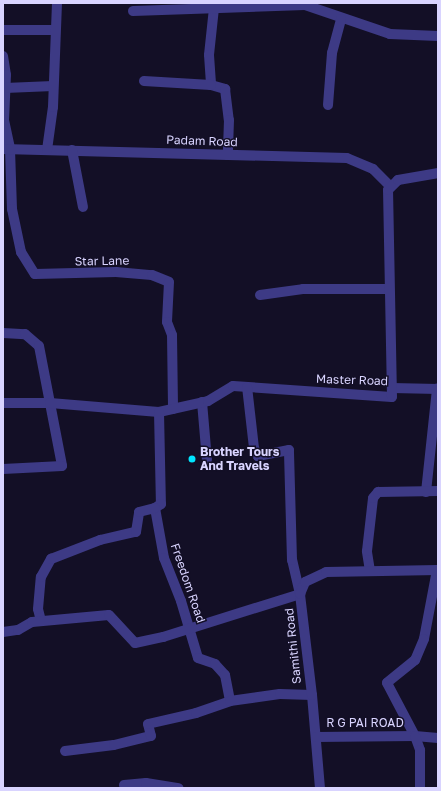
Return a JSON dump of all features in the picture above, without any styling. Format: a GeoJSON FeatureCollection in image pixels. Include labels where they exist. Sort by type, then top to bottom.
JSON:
{"type":"FeatureCollection","features":[{"type":"Feature","properties":{"kind":"street"},"geometry":{"type":"LineString","coordinates":[[47,150],[54,86],[57,3]]}},
{"type":"Feature","properties":{"kind":"street"},"geometry":{"type":"LineString","coordinates":[[133,10],[305,5],[341,19],[390,34],[438,36]]}},
{"type":"Feature","properties":{"kind":"street"},"geometry":{"type":"LineString","coordinates":[[211,85],[209,55],[214,8]]}},
{"type":"Feature","properties":{"kind":"street"},"geometry":{"type":"LineString","coordinates":[[328,105],[332,53],[341,19]]}},
{"type":"Feature","properties":{"kind":"street"},"geometry":{"type":"LineString","coordinates":[[3,30],[55,30]]}},
{"type":"Feature","properties":{"kind":"street"},"geometry":{"type":"LineString","coordinates":[[3,56],[6,149]]}},
{"type":"Feature","properties":{"kind":"street"},"geometry":{"type":"LineString","coordinates":[[144,81],[211,85],[224,89],[229,120],[228,155]]}},
{"type":"Feature","properties":{"kind":"street"},"geometry":{"type":"LineString","coordinates":[[5,88],[54,86]]}},
{"type":"Feature","properties":{"kind":"street","name":"Padam Road"},"geometry":{"type":"LineString","coordinates":[[6,149],[347,158],[374,169],[391,187]]}},
{"type":"Feature","properties":{"kind":"street","name":"Star Lane"},"geometry":{"type":"LineString","coordinates":[[6,149],[12,209],[21,252],[35,274],[58,275],[116,272],[152,275],[169,282],[167,322],[172,336],[173,409]]}},
{"type":"Feature","properties":{"kind":"street"},"geometry":{"type":"LineString","coordinates":[[72,150],[83,207]]}},
{"type":"Feature","properties":{"kind":"street"},"geometry":{"type":"LineString","coordinates":[[391,187],[398,180],[438,173]]}},
{"type":"Feature","properties":{"kind":"street","name":"Master Road"},"geometry":{"type":"LineString","coordinates":[[3,403],[50,403],[80,408],[159,412],[202,402],[233,386],[392,397],[388,190],[391,187]]}},
{"type":"Feature","properties":{"kind":"street"},"geometry":{"type":"LineString","coordinates":[[260,295],[303,289],[389,289]]}},
{"type":"Feature","properties":{"kind":"street"},"geometry":{"type":"LineString","coordinates":[[3,333],[25,334],[39,346],[62,466],[3,469]]}},
{"type":"Feature","properties":{"kind":"street"},"geometry":{"type":"LineString","coordinates":[[3,632],[41,621],[109,615],[135,643],[163,637],[190,627],[300,594],[292,560],[289,450],[258,456],[254,448],[247,387]]}},
{"type":"Feature","properties":{"kind":"street"},"geometry":{"type":"LineString","coordinates":[[392,388],[438,389],[426,492]]}},
{"type":"Feature","properties":{"kind":"street"},"geometry":{"type":"LineString","coordinates":[[202,402],[207,460]]}},
{"type":"Feature","properties":{"kind":"street","name":"Freedom Road"},"geometry":{"type":"LineString","coordinates":[[159,412],[161,504],[155,508],[164,558],[190,627],[198,658],[214,664],[225,675],[230,701]]}},
{"type":"Feature","properties":{"kind":"street"},"geometry":{"type":"LineString","coordinates":[[370,571],[367,551],[373,498],[378,492],[438,491]]}},
{"type":"Feature","properties":{"kind":"street"},"geometry":{"type":"LineString","coordinates":[[41,621],[38,609],[41,577],[50,559],[100,540],[136,532],[139,512],[155,508]]}},
{"type":"Feature","properties":{"kind":"street","name":"Samithi Road"},"geometry":{"type":"LineString","coordinates":[[65,751],[114,745],[151,736],[148,724],[196,713],[230,701],[280,694],[312,695],[300,594],[305,582],[326,572],[437,570]]}},
{"type":"Feature","properties":{"kind":"street","name":"R G PAI ROAD"},"geometry":{"type":"LineString","coordinates":[[420,788],[420,750],[415,736],[387,683],[414,660],[424,639],[437,570]]}},
{"type":"Feature","properties":{"kind":"street"},"geometry":{"type":"LineString","coordinates":[[312,695],[320,788]]}},
{"type":"Feature","properties":{"kind":"street","name":"R G PAI ROAD"},"geometry":{"type":"LineString","coordinates":[[316,736],[415,736]]}},
{"type":"Feature","properties":{"kind":"street"},"geometry":{"type":"LineString","coordinates":[[415,736],[438,738]]}},
{"type":"Feature","properties":{"kind":"street"},"geometry":{"type":"LineString","coordinates":[[124,785],[146,783],[179,788]]}},
{"type":"Feature","properties":{"kind":"place","name":"Brother Tours And Travels"},"geometry":{"type":"Point","coordinates":[192,459]}}]}
